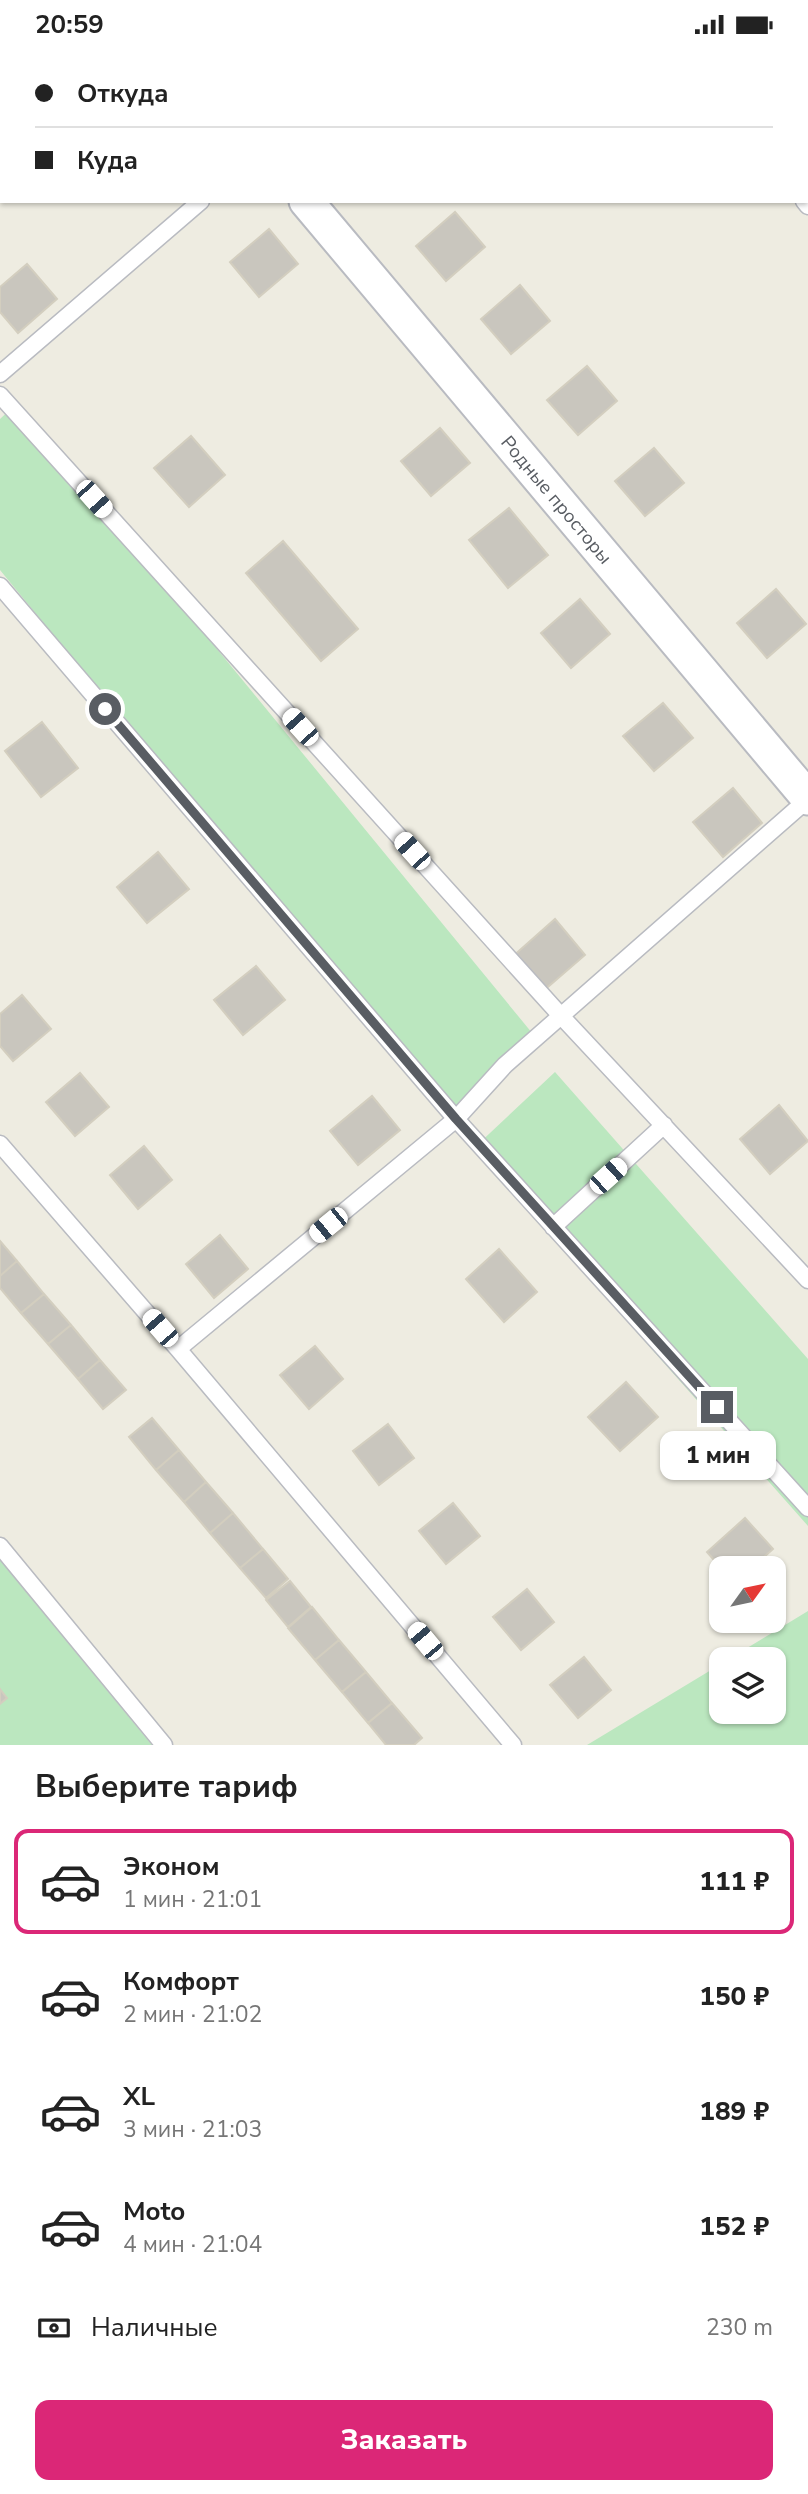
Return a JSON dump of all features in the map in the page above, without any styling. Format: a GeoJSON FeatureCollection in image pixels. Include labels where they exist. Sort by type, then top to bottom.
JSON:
{"type":"FeatureCollection","features":[{"type":"Feature","properties":{"kind":"street","name":"Родные просторы"},"geometry":{"type":"LineString","coordinates":[[308,203],[808,798]]}},
{"type":"Feature","properties":{"kind":"lane"},"geometry":{"type":"LineString","coordinates":[[0,374],[199,203]]}},
{"type":"Feature","properties":{"kind":"lane"},"geometry":{"type":"LineString","coordinates":[[0,395],[562,1017],[808,1280]]}},
{"type":"Feature","properties":{"kind":"lane"},"geometry":{"type":"LineString","coordinates":[[0,586],[456,1119],[808,1508]]}},
{"type":"Feature","properties":{"kind":"lane"},"geometry":{"type":"LineString","coordinates":[[178,1349],[456,1119],[505,1065],[808,798]]}},
{"type":"Feature","properties":{"kind":"lane"},"geometry":{"type":"LineString","coordinates":[[553,1227],[664,1125]]}},
{"type":"Feature","properties":{"kind":"lane"},"geometry":{"type":"LineString","coordinates":[[0,1144],[178,1349],[513,1745]]}},
{"type":"Feature","properties":{"kind":"lane"},"geometry":{"type":"LineString","coordinates":[[0,1546],[164,1745]]}},
{"type":"Feature","properties":{"kind":"green space"},"geometry":{"type":"Polygon","coordinates":[[[16,404],[537,1039],[449,1118],[0,570],[0,419],[16,404]]]}},
{"type":"Feature","properties":{"kind":"green space"},"geometry":{"type":"Polygon","coordinates":[[[555,1072],[808,1359],[808,1526],[474,1148],[555,1072]]]}},
{"type":"Feature","properties":{"kind":"green space"},"geometry":{"type":"Polygon","coordinates":[[[0,1560],[152,1745],[0,1745],[0,1560]]]}},
{"type":"Feature","properties":{"kind":"green space"},"geometry":{"type":"Polygon","coordinates":[[[808,1611],[808,1745],[587,1745],[709,1671],[709,1724],[786,1724],[786,1647],[749,1647],[772,1633],[786,1633],[786,1624],[808,1611]]]}},
{"type":"Feature","properties":{"kind":"building"},"geometry":{"type":"Polygon","coordinates":[[[455,212],[485,247],[446,281],[416,246],[455,212]]]}},
{"type":"Feature","properties":{"kind":"building"},"geometry":{"type":"Polygon","coordinates":[[[269,229],[298,264],[259,297],[230,262],[269,229]]]}},
{"type":"Feature","properties":{"kind":"building"},"geometry":{"type":"Polygon","coordinates":[[[27,264],[57,299],[18,333],[0,312],[0,287],[27,264]]]}},
{"type":"Feature","properties":{"kind":"building"},"geometry":{"type":"Polygon","coordinates":[[[520,285],[550,321],[511,354],[481,319],[520,285]]]}},
{"type":"Feature","properties":{"kind":"building"},"geometry":{"type":"Polygon","coordinates":[[[587,366],[617,401],[578,435],[547,400],[587,366]]]}},
{"type":"Feature","properties":{"kind":"building"},"geometry":{"type":"Polygon","coordinates":[[[440,428],[470,463],[431,496],[401,461],[440,428]]]}},
{"type":"Feature","properties":{"kind":"building"},"geometry":{"type":"Polygon","coordinates":[[[191,436],[225,475],[189,507],[154,468],[191,436]]]}},
{"type":"Feature","properties":{"kind":"building"},"geometry":{"type":"Polygon","coordinates":[[[654,448],[684,483],[645,516],[615,481],[654,448]]]}},
{"type":"Feature","properties":{"kind":"building"},"geometry":{"type":"Polygon","coordinates":[[[509,508],[548,555],[508,588],[469,540],[509,508]]]}},
{"type":"Feature","properties":{"kind":"building"},"geometry":{"type":"Polygon","coordinates":[[[283,541],[358,629],[321,661],[246,573],[283,541]]]}},
{"type":"Feature","properties":{"kind":"building"},"geometry":{"type":"Polygon","coordinates":[[[776,589],[806,624],[767,658],[737,623],[776,589]]]}},
{"type":"Feature","properties":{"kind":"building"},"geometry":{"type":"Polygon","coordinates":[[[580,599],[610,634],[571,668],[541,633],[580,599]]]}},
{"type":"Feature","properties":{"kind":"building"},"geometry":{"type":"Polygon","coordinates":[[[663,703],[693,738],[654,771],[623,736],[663,703]]]}},
{"type":"Feature","properties":{"kind":"building"},"geometry":{"type":"Polygon","coordinates":[[[42,722],[78,768],[41,797],[5,751],[42,722]]]}},
{"type":"Feature","properties":{"kind":"building"},"geometry":{"type":"Polygon","coordinates":[[[733,788],[762,823],[723,857],[693,822],[733,788]]]}},
{"type":"Feature","properties":{"kind":"building"},"geometry":{"type":"Polygon","coordinates":[[[158,852],[189,889],[147,923],[117,887],[158,852]]]}},
{"type":"Feature","properties":{"kind":"building"},"geometry":{"type":"Polygon","coordinates":[[[555,919],[585,955],[542,992],[512,957],[555,919]]]}},
{"type":"Feature","properties":{"kind":"building"},"geometry":{"type":"Polygon","coordinates":[[[256,966],[285,1000],[243,1035],[214,1000],[256,966]]]}},
{"type":"Feature","properties":{"kind":"building"},"geometry":{"type":"Polygon","coordinates":[[[22,995],[51,1029],[13,1061],[0,1046],[0,1014],[22,995]]]}},
{"type":"Feature","properties":{"kind":"building"},"geometry":{"type":"Polygon","coordinates":[[[80,1073],[109,1107],[75,1136],[46,1102],[80,1073]]]}},
{"type":"Feature","properties":{"kind":"building"},"geometry":{"type":"Polygon","coordinates":[[[372,1096],[400,1130],[358,1165],[330,1131],[372,1096]]]}},
{"type":"Feature","properties":{"kind":"building"},"geometry":{"type":"Polygon","coordinates":[[[779,1105],[808,1141],[770,1174],[740,1139],[779,1105]]]}},
{"type":"Feature","properties":{"kind":"building"},"geometry":{"type":"Polygon","coordinates":[[[144,1146],[172,1180],[138,1209],[110,1175],[144,1146]]]}},
{"type":"Feature","properties":{"kind":"building"},"geometry":{"type":"Polygon","coordinates":[[[220,1235],[248,1269],[214,1298],[186,1264],[220,1235]]]}},
{"type":"Feature","properties":{"kind":"building"},"geometry":{"type":"Polygon","coordinates":[[[0,1241],[17,1261],[0,1276],[0,1241]]]}},
{"type":"Feature","properties":{"kind":"building"},"geometry":{"type":"Polygon","coordinates":[[[499,1249],[537,1292],[504,1322],[466,1279],[499,1249]]]}},
{"type":"Feature","properties":{"kind":"building"},"geometry":{"type":"Polygon","coordinates":[[[17,1261],[44,1294],[21,1313],[0,1288],[0,1276],[17,1261]]]}},
{"type":"Feature","properties":{"kind":"building"},"geometry":{"type":"Polygon","coordinates":[[[44,1294],[71,1325],[48,1344],[21,1313],[44,1294]]]}},
{"type":"Feature","properties":{"kind":"building"},"geometry":{"type":"Polygon","coordinates":[[[71,1325],[100,1360],[78,1379],[48,1344],[71,1325]]]}},
{"type":"Feature","properties":{"kind":"building"},"geometry":{"type":"Polygon","coordinates":[[[315,1346],[343,1379],[309,1409],[280,1375],[315,1346]]]}},
{"type":"Feature","properties":{"kind":"building"},"geometry":{"type":"Polygon","coordinates":[[[100,1360],[126,1390],[103,1409],[78,1379],[100,1360]]]}},
{"type":"Feature","properties":{"kind":"building"},"geometry":{"type":"Polygon","coordinates":[[[626,1382],[658,1417],[620,1451],[588,1417],[626,1382]]]}},
{"type":"Feature","properties":{"kind":"building"},"geometry":{"type":"Polygon","coordinates":[[[152,1418],[179,1450],[156,1470],[129,1437],[152,1418]]]}},
{"type":"Feature","properties":{"kind":"building"},"geometry":{"type":"Polygon","coordinates":[[[388,1424],[414,1458],[379,1485],[353,1451],[388,1424]]]}},
{"type":"Feature","properties":{"kind":"building"},"geometry":{"type":"Polygon","coordinates":[[[179,1450],[206,1482],[184,1502],[156,1470],[179,1450]]]}},
{"type":"Feature","properties":{"kind":"building"},"geometry":{"type":"Polygon","coordinates":[[[206,1482],[233,1513],[210,1533],[184,1502],[206,1482]]]}},
{"type":"Feature","properties":{"kind":"building"},"geometry":{"type":"Polygon","coordinates":[[[453,1503],[480,1536],[446,1564],[419,1531],[453,1503]]]}},
{"type":"Feature","properties":{"kind":"building"},"geometry":{"type":"Polygon","coordinates":[[[233,1513],[263,1549],[240,1568],[210,1533],[233,1513]]]}},
{"type":"Feature","properties":{"kind":"building"},"geometry":{"type":"Polygon","coordinates":[[[745,1518],[773,1549],[765,1556],[710,1556],[707,1552],[745,1518]]]}},
{"type":"Feature","properties":{"kind":"building"},"geometry":{"type":"Polygon","coordinates":[[[263,1549],[288,1579],[266,1598],[240,1568],[263,1549]]]}},
{"type":"Feature","properties":{"kind":"building"},"geometry":{"type":"Polygon","coordinates":[[[290,1581],[311,1607],[288,1627],[266,1600],[290,1581]]]}},
{"type":"Feature","properties":{"kind":"building"},"geometry":{"type":"Polygon","coordinates":[[[527,1589],[554,1622],[521,1650],[493,1617],[527,1589]]]}},
{"type":"Feature","properties":{"kind":"building"},"geometry":{"type":"Polygon","coordinates":[[[312,1607],[339,1640],[315,1660],[288,1628],[312,1607]]]}},
{"type":"Feature","properties":{"kind":"building"},"geometry":{"type":"Polygon","coordinates":[[[339,1640],[366,1672],[342,1692],[315,1660],[339,1640]]]}},
{"type":"Feature","properties":{"kind":"building"},"geometry":{"type":"Polygon","coordinates":[[[584,1657],[611,1690],[578,1718],[550,1685],[584,1657]]]}},
{"type":"Feature","properties":{"kind":"building"},"geometry":{"type":"Polygon","coordinates":[[[366,1672],[392,1703],[368,1723],[342,1692],[366,1672]]]}},
{"type":"Feature","properties":{"kind":"building"},"geometry":{"type":"Polygon","coordinates":[[[0,1689],[7,1698],[0,1704],[0,1689]]]}},
{"type":"Feature","properties":{"kind":"building"},"geometry":{"type":"Polygon","coordinates":[[[392,1703],[422,1738],[414,1745],[386,1745],[368,1723],[392,1703]]]}},
{"type":"Feature","properties":{"kind":"route"},"geometry":{"type":"LineString","coordinates":[[105,709],[456,1119],[717,1407]]}}]}
